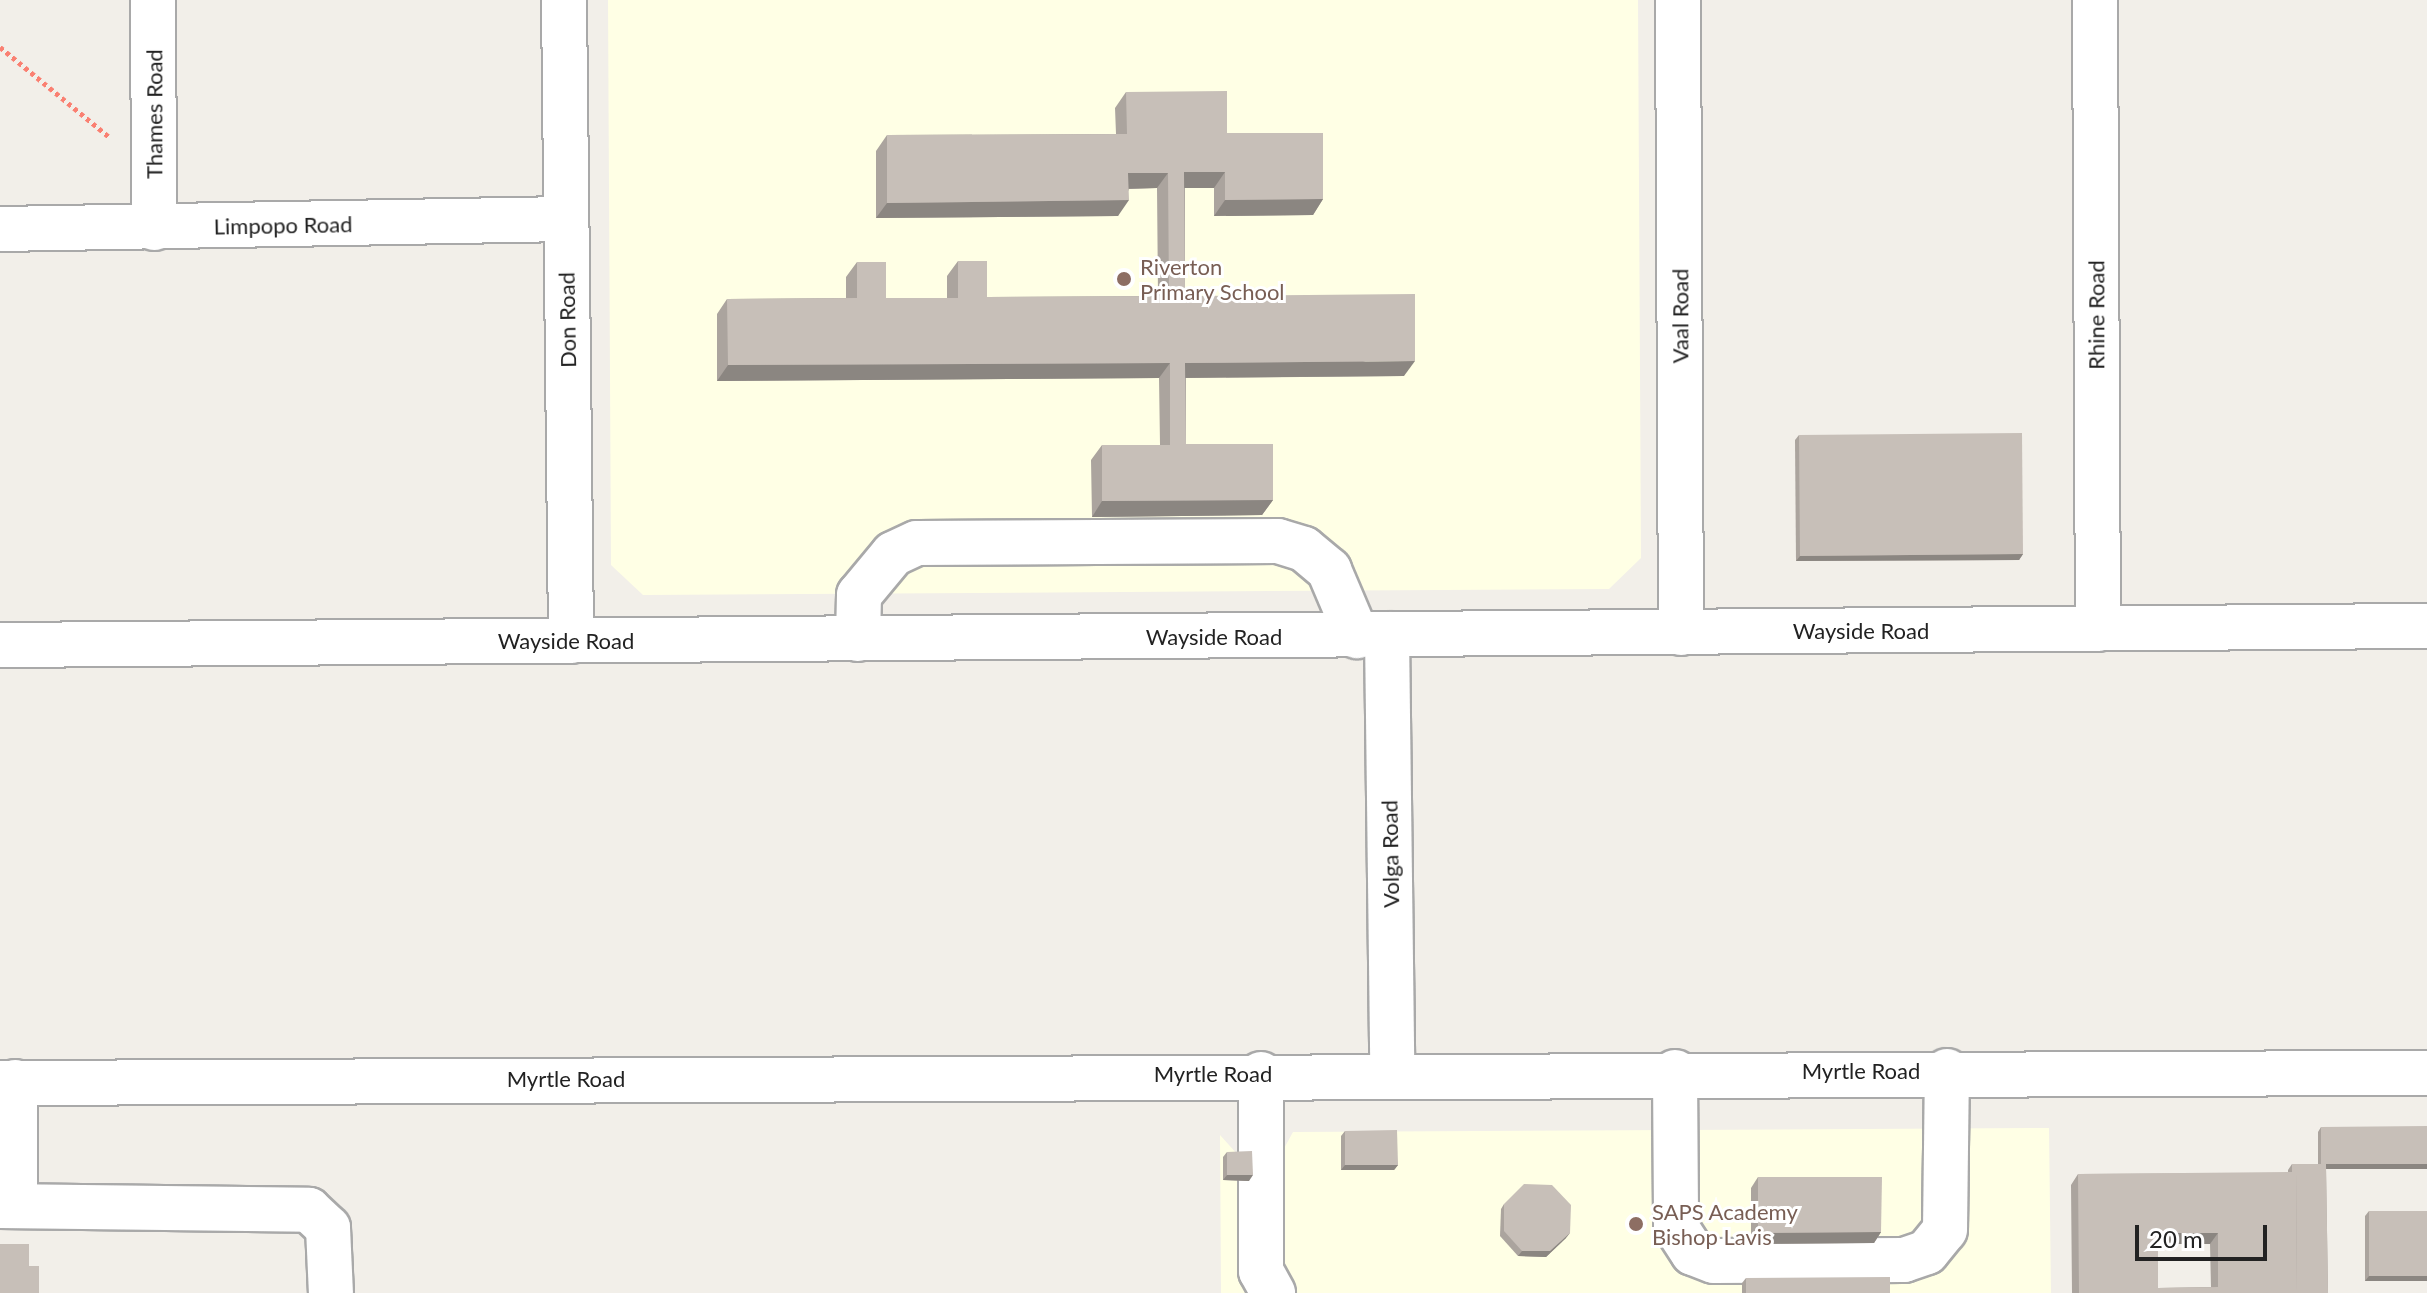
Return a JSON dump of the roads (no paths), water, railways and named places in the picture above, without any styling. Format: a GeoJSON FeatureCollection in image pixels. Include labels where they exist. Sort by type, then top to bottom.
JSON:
{"type":"FeatureCollection","features":[{"type":"Feature","properties":{"kind":"street","name":"Thames Road"},"geometry":{"type":"LineString","coordinates":[[153,0],[154,228]]}},
{"type":"Feature","properties":{"kind":"street","name":"Don Road"},"geometry":{"type":"LineString","coordinates":[[564,0],[571,641]]}},
{"type":"Feature","properties":{"kind":"street","name":"Vaal Road"},"geometry":{"type":"LineString","coordinates":[[1678,0],[1681,633]]}},
{"type":"Feature","properties":{"kind":"street","name":"Rhine Road"},"geometry":{"type":"LineString","coordinates":[[2095,0],[2098,629]]}},
{"type":"Feature","properties":{"kind":"street","name":"Limpopo Road"},"geometry":{"type":"LineString","coordinates":[[0,229],[566,219]]}},
{"type":"Feature","properties":{"kind":"street"},"geometry":{"type":"LineString","coordinates":[[858,639],[859,595],[893,554],[917,543],[1262,541],[1304,549],[1329,570],[1372,635]]}},
{"type":"Feature","properties":{"kind":"street","name":"Wayside Road"},"geometry":{"type":"LineString","coordinates":[[0,645],[2427,626]]}},
{"type":"Feature","properties":{"kind":"street","name":"Volga Road"},"geometry":{"type":"LineString","coordinates":[[1372,635],[1392,1074]]}},
{"type":"Feature","properties":{"kind":"street"},"geometry":{"type":"LineString","coordinates":[[1675,1072],[1676,1227],[1693,1253],[1714,1261],[1904,1260],[1927,1252],[1945,1230],[1947,1071]]}},
{"type":"Feature","properties":{"kind":"street","name":"Myrtle Road"},"geometry":{"type":"LineString","coordinates":[[7,1082],[1675,1072],[2427,1073]]}},
{"type":"Feature","properties":{"kind":"street"},"geometry":{"type":"LineString","coordinates":[[1261,1074],[1261,1271],[1273,1293]]}},
{"type":"Feature","properties":{"kind":"street"},"geometry":{"type":"LineString","coordinates":[[7,1082],[8,1206],[309,1210],[328,1228],[331,1293]]}},
{"type":"Feature","properties":{"kind":"place","name":"Riverton Primary School"},"geometry":{"type":"Point","coordinates":[1124,279]}},
{"type":"Feature","properties":{"kind":"place","name":"SAPS Academy Bishop Lavis"},"geometry":{"type":"Point","coordinates":[1636,1224]}}]}
